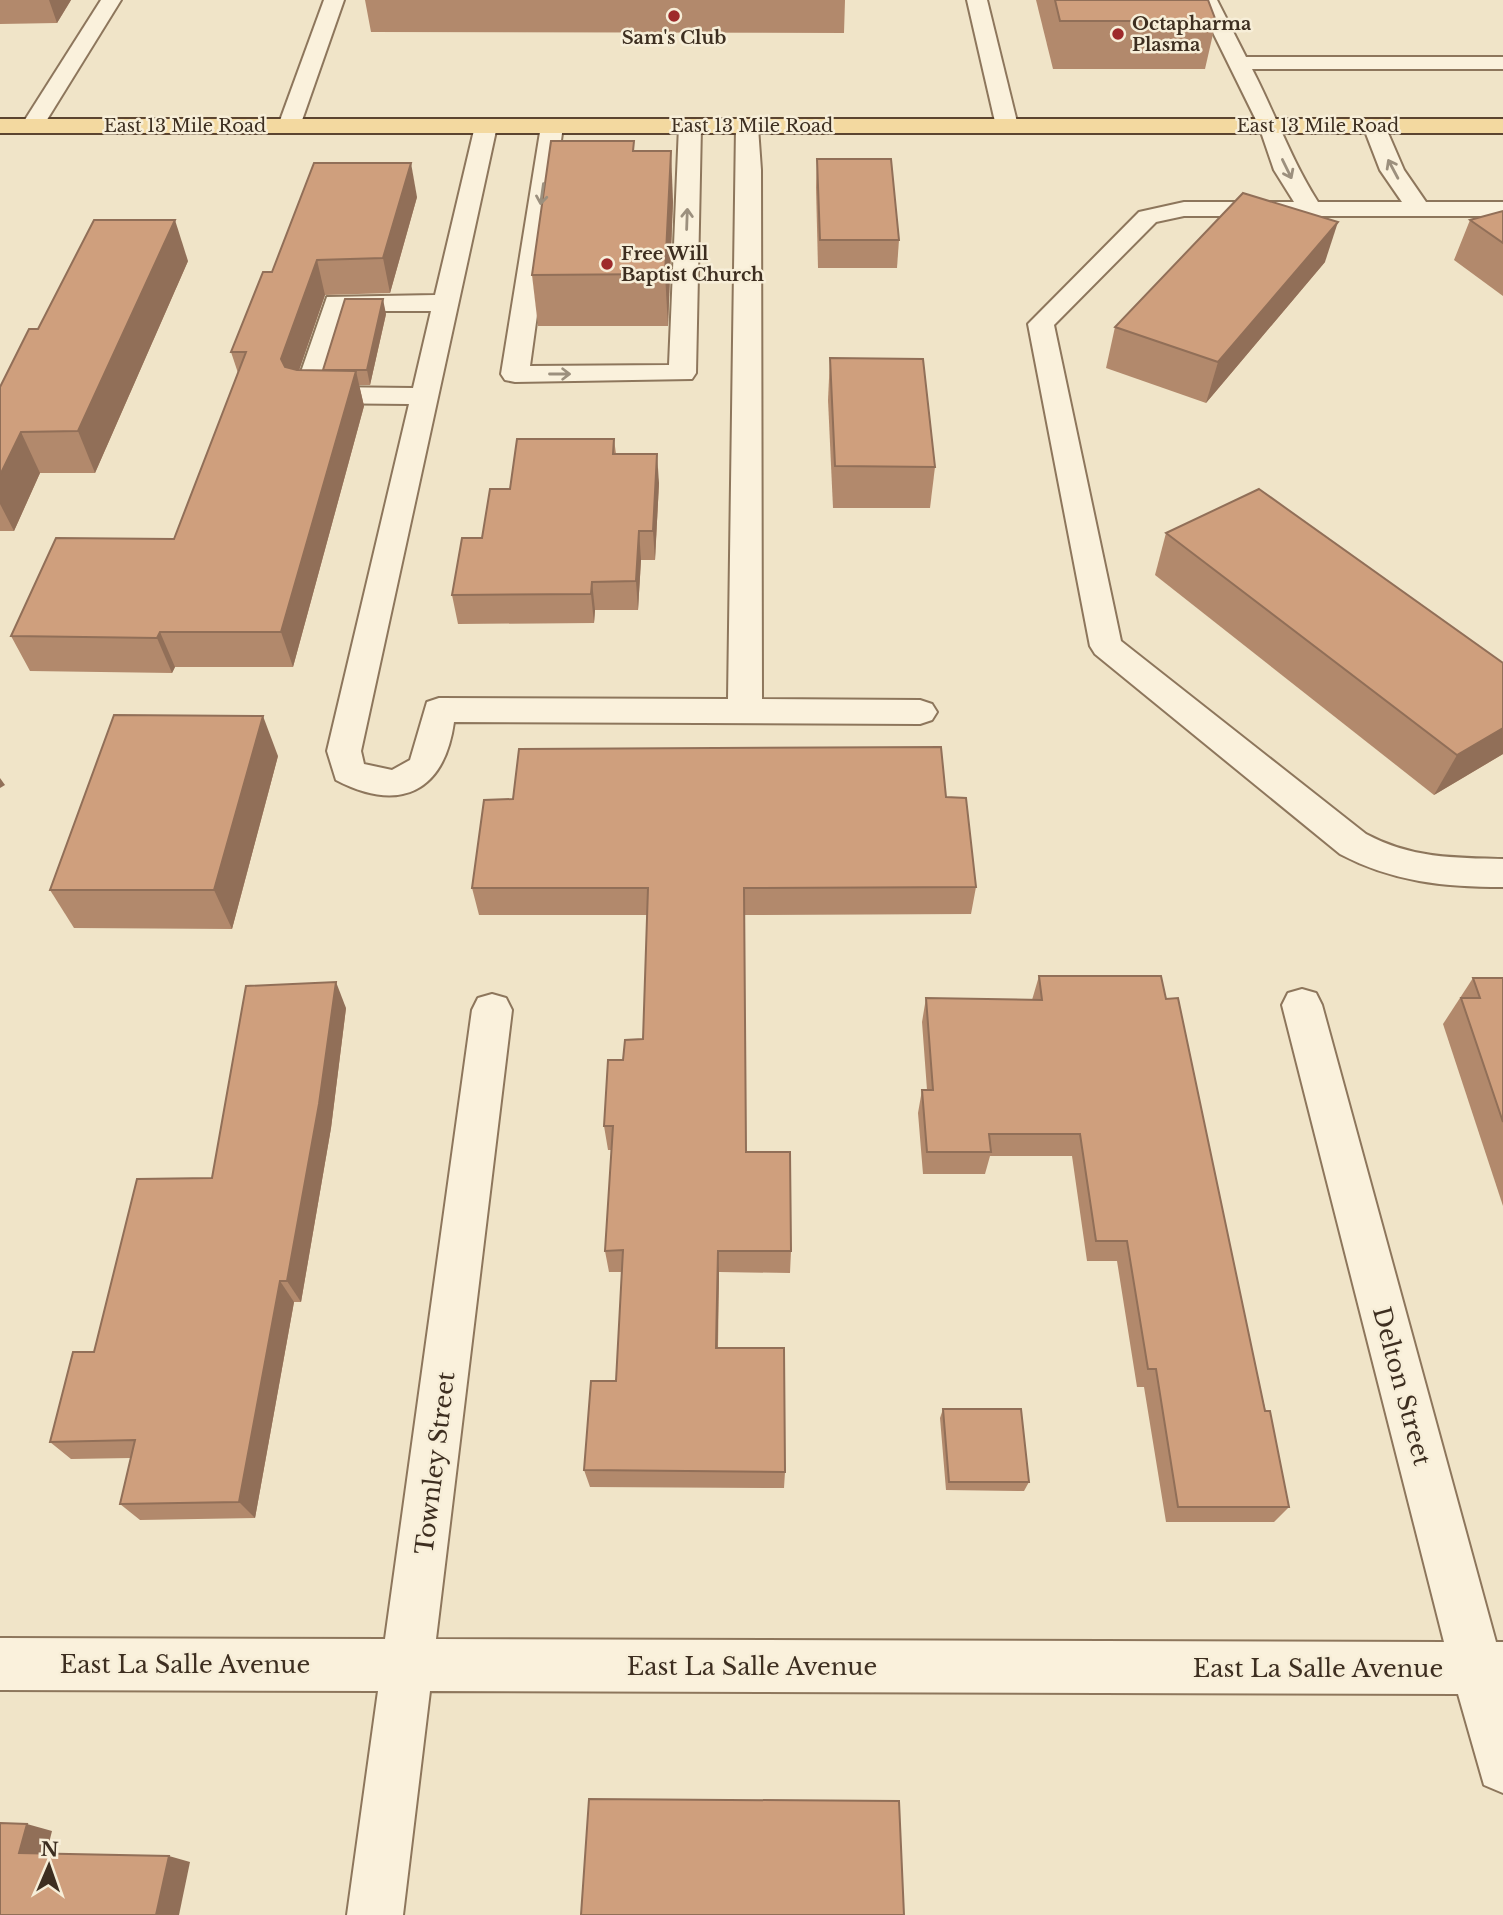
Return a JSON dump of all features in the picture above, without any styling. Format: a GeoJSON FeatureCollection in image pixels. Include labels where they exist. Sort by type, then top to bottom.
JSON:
{"type":"FeatureCollection","features":[{"type":"Feature","properties":{"kind":"main road","name":"East 13 Mile Road"},"geometry":{"type":"LineString","coordinates":[[0,126],[1503,126]]}},
{"type":"Feature","properties":{"kind":"street"},"geometry":{"type":"LineString","coordinates":[[32,126],[111,0]]}},
{"type":"Feature","properties":{"kind":"street"},"geometry":{"type":"LineString","coordinates":[[289,126],[334,0]]}},
{"type":"Feature","properties":{"kind":"street"},"geometry":{"type":"LineString","coordinates":[[977,0],[1007,126]]}},
{"type":"Feature","properties":{"kind":"street"},"geometry":{"type":"LineString","coordinates":[[1207,0],[1270,125],[1286,170],[1310,209]]}},
{"type":"Feature","properties":{"kind":"street"},"geometry":{"type":"LineString","coordinates":[[1238,63],[1503,63]]}},
{"type":"Feature","properties":{"kind":"street"},"geometry":{"type":"LineString","coordinates":[[486,126],[344,751],[348,771],[362,780],[382,784],[402,781],[417,772],[429,759],[439,710],[920,712]]}},
{"type":"Feature","properties":{"kind":"street"},"geometry":{"type":"LineString","coordinates":[[552,126],[515,374],[682,373],[690,126]]}},
{"type":"Feature","properties":{"kind":"street"},"geometry":{"type":"LineString","coordinates":[[1374,126],[1392,170],[1418,208]]}},
{"type":"Feature","properties":{"kind":"street"},"geometry":{"type":"LineString","coordinates":[[745,712],[749,170],[747,127]]}},
{"type":"Feature","properties":{"kind":"street"},"geometry":{"type":"LineString","coordinates":[[1503,209],[1184,209],[1149,217],[1041,324],[1105,646],[1361,849],[1396,865],[1415,870],[1503,873]]}},
{"type":"Feature","properties":{"kind":"street"},"geometry":{"type":"LineString","coordinates":[[425,396],[307,395],[336,303],[446,303]]}},
{"type":"Feature","properties":{"kind":"street","name":"Delton Street"},"geometry":{"type":"LineString","coordinates":[[1302,1005],[1490,1668],[1503,1766]]}},
{"type":"Feature","properties":{"kind":"street","name":"Townley Street"},"geometry":{"type":"LineString","coordinates":[[375,1915],[492,1010]]}},
{"type":"Feature","properties":{"kind":"street","name":"East La Salle Avenue"},"geometry":{"type":"LineString","coordinates":[[0,1664],[1490,1668]]}},
{"type":"Feature","properties":{"kind":"building"},"geometry":{"type":"Polygon","coordinates":[[[1055,0],[1208,0],[1216,21],[1060,21],[1055,0]]]}},
{"type":"Feature","properties":{"kind":"building"},"geometry":{"type":"Polygon","coordinates":[[[551,141],[634,141],[633,151],[671,151],[665,274],[532,275],[551,141]]]}},
{"type":"Feature","properties":{"kind":"building"},"geometry":{"type":"Polygon","coordinates":[[[817,159],[891,159],[899,240],[820,240],[817,159]]]}},
{"type":"Feature","properties":{"kind":"building"},"geometry":{"type":"Polygon","coordinates":[[[314,163],[411,163],[383,258],[317,260],[281,359],[285,367],[297,370],[356,371],[281,632],[160,632],[157,638],[11,636],[56,538],[174,539],[246,352],[231,352],[263,272],[272,272],[314,163]]]}},
{"type":"Feature","properties":{"kind":"building"},"geometry":{"type":"Polygon","coordinates":[[[1243,193],[1338,222],[1218,362],[1115,327],[1243,193]]]}},
{"type":"Feature","properties":{"kind":"building"},"geometry":{"type":"Polygon","coordinates":[[[1503,211],[1503,243],[1470,220],[1503,211]]]}},
{"type":"Feature","properties":{"kind":"building"},"geometry":{"type":"Polygon","coordinates":[[[94,220],[175,220],[78,431],[21,432],[0,475],[0,387],[29,329],[38,329],[94,220]]]}},
{"type":"Feature","properties":{"kind":"building"},"geometry":{"type":"Polygon","coordinates":[[[345,299],[383,299],[367,370],[323,370],[345,299]]]}},
{"type":"Feature","properties":{"kind":"building"},"geometry":{"type":"Polygon","coordinates":[[[830,358],[923,359],[935,467],[835,466],[830,358]]]}},
{"type":"Feature","properties":{"kind":"building"},"geometry":{"type":"Polygon","coordinates":[[[517,439],[614,439],[613,454],[657,454],[653,531],[639,531],[636,581],[592,582],[591,594],[452,595],[462,538],[482,538],[490,489],[510,489],[517,439]]]}},
{"type":"Feature","properties":{"kind":"building"},"geometry":{"type":"Polygon","coordinates":[[[1259,489],[1503,663],[1503,728],[1457,755],[1166,533],[1259,489]]]}},
{"type":"Feature","properties":{"kind":"building"},"geometry":{"type":"Polygon","coordinates":[[[114,715],[263,716],[214,890],[50,890],[114,715]]]}},
{"type":"Feature","properties":{"kind":"building"},"geometry":{"type":"Polygon","coordinates":[[[941,747],[946,797],[966,798],[976,887],[744,888],[746,1152],[790,1152],[791,1251],[718,1251],[716,1348],[784,1348],[785,1472],[584,1470],[591,1381],[616,1381],[623,1250],[605,1251],[613,1126],[604,1126],[608,1060],[623,1060],[625,1040],[643,1039],[648,888],[472,888],[484,800],[513,799],[519,749],[941,747]]]}},
{"type":"Feature","properties":{"kind":"building"},"geometry":{"type":"Polygon","coordinates":[[[1039,976],[1161,976],[1166,999],[1178,998],[1265,1411],[1270,1411],[1289,1507],[1178,1507],[1156,1369],[1148,1369],[1127,1241],[1096,1241],[1080,1134],[989,1134],[991,1152],[927,1152],[922,1090],[933,1090],[926,998],[1042,1000],[1039,976]]]}},
{"type":"Feature","properties":{"kind":"building"},"geometry":{"type":"Polygon","coordinates":[[[1473,978],[1503,978],[1503,1122],[1461,998],[1480,998],[1473,978]]]}},
{"type":"Feature","properties":{"kind":"building"},"geometry":{"type":"Polygon","coordinates":[[[336,982],[319,1104],[287,1281],[280,1281],[239,1502],[120,1504],[135,1440],[50,1442],[73,1352],[94,1352],[137,1179],[212,1178],[246,986],[336,982]]]}},
{"type":"Feature","properties":{"kind":"building"},"geometry":{"type":"Polygon","coordinates":[[[943,1409],[1021,1409],[1029,1482],[949,1482],[943,1409]]]}},
{"type":"Feature","properties":{"kind":"building"},"geometry":{"type":"Polygon","coordinates":[[[589,1799],[899,1801],[904,1915],[581,1915],[589,1799]]]}},
{"type":"Feature","properties":{"kind":"building"},"geometry":{"type":"Polygon","coordinates":[[[0,1823],[27,1824],[19,1853],[169,1856],[156,1915],[0,1915],[0,1823]]]}},
{"type":"Feature","properties":{"kind":"place","name":"Sam's Club"},"geometry":{"type":"Point","coordinates":[674,16]}},
{"type":"Feature","properties":{"kind":"place","name":"Octapharma Plasma"},"geometry":{"type":"Point","coordinates":[1118,34]}},
{"type":"Feature","properties":{"kind":"place","name":"Free Will Baptist Church"},"geometry":{"type":"Point","coordinates":[607,264]}}]}
